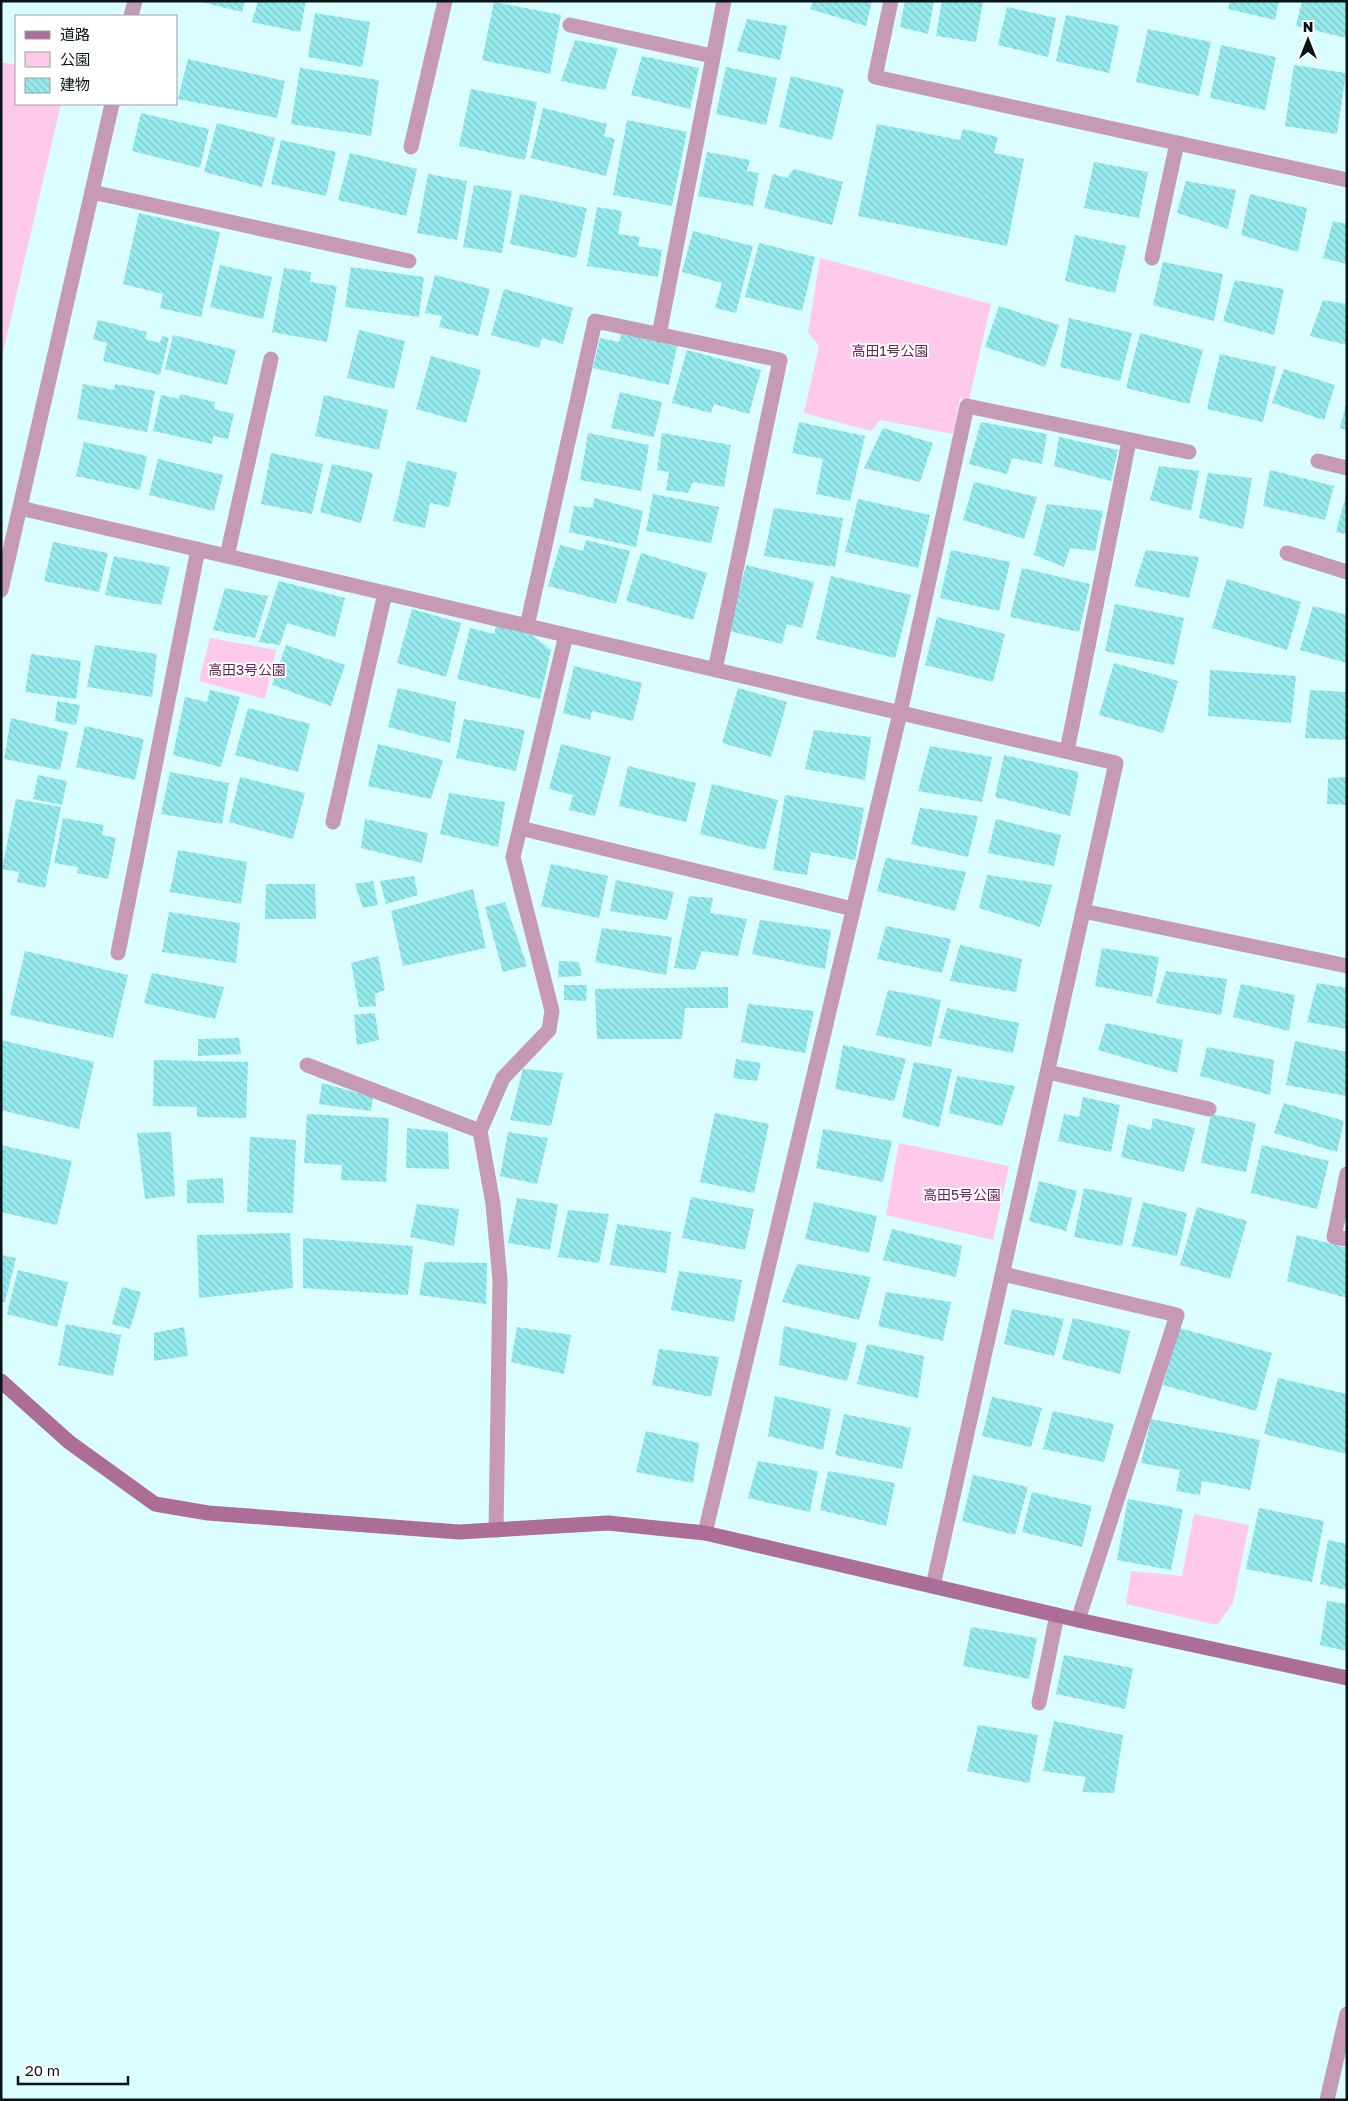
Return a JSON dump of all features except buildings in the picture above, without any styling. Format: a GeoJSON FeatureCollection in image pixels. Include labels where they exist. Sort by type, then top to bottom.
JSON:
{"type":"FeatureCollection","features":[{"type":"Feature","properties":{"kind":"street"},"geometry":{"type":"LineString","coordinates":[[131,15],[135,1]]}},
{"type":"Feature","properties":{"kind":"street"},"geometry":{"type":"LineString","coordinates":[[411,147],[445,1]]}},
{"type":"Feature","properties":{"kind":"street"},"geometry":{"type":"LineString","coordinates":[[660,334],[724,1]]}},
{"type":"Feature","properties":{"kind":"street"},"geometry":{"type":"LineString","coordinates":[[891,1],[875,77],[1347,180]]}},
{"type":"Feature","properties":{"kind":"street"},"geometry":{"type":"LineString","coordinates":[[570,25],[712,56]]}},
{"type":"Feature","properties":{"kind":"street"},"geometry":{"type":"LineString","coordinates":[[1,590],[112,105]]}},
{"type":"Feature","properties":{"kind":"street"},"geometry":{"type":"LineString","coordinates":[[1152,258],[1178,143]]}},
{"type":"Feature","properties":{"kind":"street"},"geometry":{"type":"LineString","coordinates":[[92,192],[409,261]]}},
{"type":"Feature","properties":{"kind":"street"},"geometry":{"type":"LineString","coordinates":[[527,626],[595,320],[780,360],[715,670]]}},
{"type":"Feature","properties":{"kind":"street"},"geometry":{"type":"LineString","coordinates":[[228,556],[271,359]]}},
{"type":"Feature","properties":{"kind":"street"},"geometry":{"type":"LineString","coordinates":[[705,1532],[900,713],[967,406],[1189,452]]}},
{"type":"Feature","properties":{"kind":"street"},"geometry":{"type":"LineString","coordinates":[[1068,751],[1130,440]]}},
{"type":"Feature","properties":{"kind":"street"},"geometry":{"type":"LineString","coordinates":[[1318,461],[1347,468]]}},
{"type":"Feature","properties":{"kind":"street"},"geometry":{"type":"LineString","coordinates":[[20,508],[1116,763],[933,1586]]}},
{"type":"Feature","properties":{"kind":"street"},"geometry":{"type":"LineString","coordinates":[[118,953],[198,549]]}},
{"type":"Feature","properties":{"kind":"street"},"geometry":{"type":"LineString","coordinates":[[1287,553],[1347,572]]}},
{"type":"Feature","properties":{"kind":"street"},"geometry":{"type":"LineString","coordinates":[[333,822],[385,593]]}},
{"type":"Feature","properties":{"kind":"street"},"geometry":{"type":"LineString","coordinates":[[496,1530],[500,1280],[493,1204],[480,1131],[503,1078],[550,1030],[552,1011],[513,857],[566,635]]}},
{"type":"Feature","properties":{"kind":"street"},"geometry":{"type":"LineString","coordinates":[[520,828],[853,910]]}},
{"type":"Feature","properties":{"kind":"street"},"geometry":{"type":"LineString","coordinates":[[1083,911],[1347,966]]}},
{"type":"Feature","properties":{"kind":"street"},"geometry":{"type":"LineString","coordinates":[[307,1065],[480,1131]]}},
{"type":"Feature","properties":{"kind":"street"},"geometry":{"type":"LineString","coordinates":[[1048,1072],[1209,1109]]}},
{"type":"Feature","properties":{"kind":"street"},"geometry":{"type":"LineString","coordinates":[[1347,1174],[1334,1236],[1347,1240]]}},
{"type":"Feature","properties":{"kind":"street"},"geometry":{"type":"LineString","coordinates":[[1003,1274],[1177,1315],[1078,1620]]}},
{"type":"Feature","properties":{"kind":"street"},"geometry":{"type":"LineString","coordinates":[[1,1381],[69,1442],[155,1504],[208,1513],[459,1532],[608,1523],[705,1532],[1078,1620],[1347,1678]]}},
{"type":"Feature","properties":{"kind":"street"},"geometry":{"type":"LineString","coordinates":[[1039,1703],[1057,1615]]}},
{"type":"Feature","properties":{"kind":"street"},"geometry":{"type":"LineString","coordinates":[[1327,2100],[1347,2014]]}},
{"type":"Feature","properties":{"kind":"green space"},"geometry":{"type":"Polygon","coordinates":[[[1,62],[15,65],[15,105],[61,105],[1,361],[1,62]]]}},
{"type":"Feature","properties":{"kind":"green space","name":"高田1号公園"},"geometry":{"type":"Polygon","coordinates":[[[820,258],[991,304],[969,400],[960,398],[953,434],[880,420],[871,431],[804,413],[819,346],[808,332],[820,258]]]}},
{"type":"Feature","properties":{"kind":"green space","name":"高田3号公園"},"geometry":{"type":"Polygon","coordinates":[[[210,638],[276,650],[265,699],[199,681],[210,638]]]}},
{"type":"Feature","properties":{"kind":"green space","name":"高田5号公園"},"geometry":{"type":"Polygon","coordinates":[[[899,1143],[1009,1166],[993,1240],[886,1215],[899,1143]]]}},
{"type":"Feature","properties":{"kind":"green space"},"geometry":{"type":"Polygon","coordinates":[[[1194,1514],[1249,1525],[1233,1603],[1217,1625],[1126,1604],[1131,1571],[1182,1576],[1194,1514]]]}}]}
